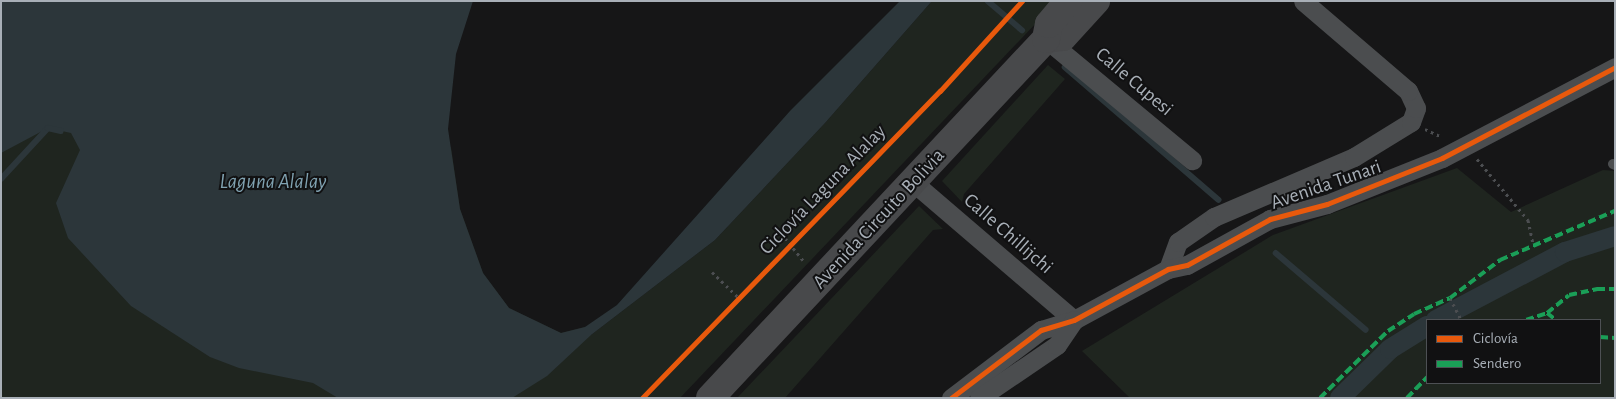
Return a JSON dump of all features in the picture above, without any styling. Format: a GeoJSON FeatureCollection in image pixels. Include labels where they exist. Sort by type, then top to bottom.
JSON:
{"type":"FeatureCollection","features":[{"type":"Feature","properties":{"kind":"main road","name":"Avenida Circuito Bolivia"},"geometry":{"type":"LineString","coordinates":[[710,398],[1046,39],[1049,24],[1068,1]]}},
{"type":"Feature","properties":{"kind":"main road","name":"Avenida Circuito Bolivia"},"geometry":{"type":"LineString","coordinates":[[1046,39],[1063,37],[1096,1]]}},
{"type":"Feature","properties":{"kind":"street"},"geometry":{"type":"LineString","coordinates":[[1303,1],[1408,91],[1414,115]]}},
{"type":"Feature","properties":{"kind":"street","name":"Calle Cupesi"},"geometry":{"type":"LineString","coordinates":[[1046,39],[1192,160]]}},
{"type":"Feature","properties":{"kind":"street","name":"Avenida Tunari"},"geometry":{"type":"LineString","coordinates":[[951,398],[1041,330],[1074,320],[1168,269],[1188,265],[1270,219],[1328,204],[1463,147],[1615,67]]}},
{"type":"Feature","properties":{"kind":"street","name":"Avenida Tunari"},"geometry":{"type":"LineString","coordinates":[[1168,269],[1178,242],[1214,217],[1354,156],[1414,115]]}},
{"type":"Feature","properties":{"kind":"street","name":"Calle Chillijchi"},"geometry":{"type":"LineString","coordinates":[[914,182],[1074,320]]}},
{"type":"Feature","properties":{"kind":"street","name":"Avenida Tunari"},"geometry":{"type":"LineString","coordinates":[[979,398],[1057,345],[1074,320]]}},
{"type":"Feature","properties":{"kind":"path"},"geometry":{"type":"LineString","coordinates":[[1414,115],[1463,147],[1482,163],[1528,220],[1533,244]]}},
{"type":"Feature","properties":{"kind":"path"},"geometry":{"type":"LineString","coordinates":[[785,238],[808,266]]}},
{"type":"Feature","properties":{"kind":"path"},"geometry":{"type":"LineString","coordinates":[[712,272],[739,298]]}},
{"type":"Feature","properties":{"kind":"path"},"geometry":{"type":"LineString","coordinates":[[732,305],[745,292]]}},
{"type":"Feature","properties":{"kind":"path"},"geometry":{"type":"LineString","coordinates":[[1450,298],[1460,319]]}},
{"type":"Feature","properties":{"kind":"shaded area"},"geometry":{"type":"Polygon","coordinates":[[[1,1],[451,147],[460,209],[483,273],[509,308],[561,333],[585,327],[591,335],[715,240],[825,123],[932,1],[1057,1],[680,398],[1,398],[1,1]]]}},
{"type":"Feature","properties":{"kind":"shaded area"},"geometry":{"type":"Polygon","coordinates":[[[1048,65],[1065,79],[964,194],[962,202],[942,181],[1048,65]]]}},
{"type":"Feature","properties":{"kind":"shaded area"},"geometry":{"type":"Polygon","coordinates":[[[1457,168],[1511,212],[1603,170],[1615,171],[1615,398],[1130,398],[1082,351],[1273,235],[1457,168]]]}},
{"type":"Feature","properties":{"kind":"shaded area"},"geometry":{"type":"Polygon","coordinates":[[[919,206],[943,229],[933,230],[785,398],[737,398],[919,206]]]}},
{"type":"Feature","properties":{"kind":"water","name":"Laguna Alalay"},"geometry":{"type":"Polygon","coordinates":[[[1,1],[473,1],[456,54],[448,129],[460,209],[483,273],[509,308],[561,333],[585,327],[617,305],[790,111],[900,1],[932,1],[825,123],[715,240],[591,335],[547,376],[512,398],[338,398],[313,383],[239,368],[210,357],[131,306],[68,238],[56,203],[80,150],[71,133],[48,128],[1,153],[1,1]]]}},
{"type":"Feature","properties":{"kind":"waterway"},"geometry":{"type":"LineString","coordinates":[[988,1],[1022,30]]}},
{"type":"Feature","properties":{"kind":"waterway"},"geometry":{"type":"LineString","coordinates":[[1065,67],[1219,200]]}},
{"type":"Feature","properties":{"kind":"waterway"},"geometry":{"type":"LineString","coordinates":[[1,179],[48,128],[61,131]]}},
{"type":"Feature","properties":{"kind":"waterway"},"geometry":{"type":"LineString","coordinates":[[1438,319],[1565,252],[1615,236]]}},
{"type":"Feature","properties":{"kind":"waterway"},"geometry":{"type":"LineString","coordinates":[[1276,253],[1366,330]]}},
{"type":"Feature","properties":{"kind":"waterway"},"geometry":{"type":"LineString","coordinates":[[1340,398],[1390,349],[1426,327]]}},
{"type":"Feature","properties":{"kind":"marked path"},"geometry":{"type":"LineString","coordinates":[[1320,398],[1388,331],[1414,314],[1450,298],[1500,260],[1615,211]]}},
{"type":"Feature","properties":{"kind":"marked path"},"geometry":{"type":"LineString","coordinates":[[1529,319],[1547,313],[1569,295],[1597,289],[1615,289]]}},
{"type":"Feature","properties":{"kind":"marked path"},"geometry":{"type":"LineString","coordinates":[[1547,313],[1555,319]]}},
{"type":"Feature","properties":{"kind":"marked path"},"geometry":{"type":"LineString","coordinates":[[1601,337],[1615,338]]}},
{"type":"Feature","properties":{"kind":"marked path"},"geometry":{"type":"LineString","coordinates":[[1407,398],[1426,378]]}},
{"type":"Feature","properties":{"kind":"cycle path","name":"Ciclovía Laguna Alalay"},"geometry":{"type":"LineString","coordinates":[[642,398],[940,91],[1022,1]]}},
{"type":"Feature","properties":{"kind":"cycle path"},"geometry":{"type":"LineString","coordinates":[[951,398],[1041,330],[1074,320],[1168,269],[1187,265],[1270,219],[1327,204],[1442,158],[1615,67]]}}]}
